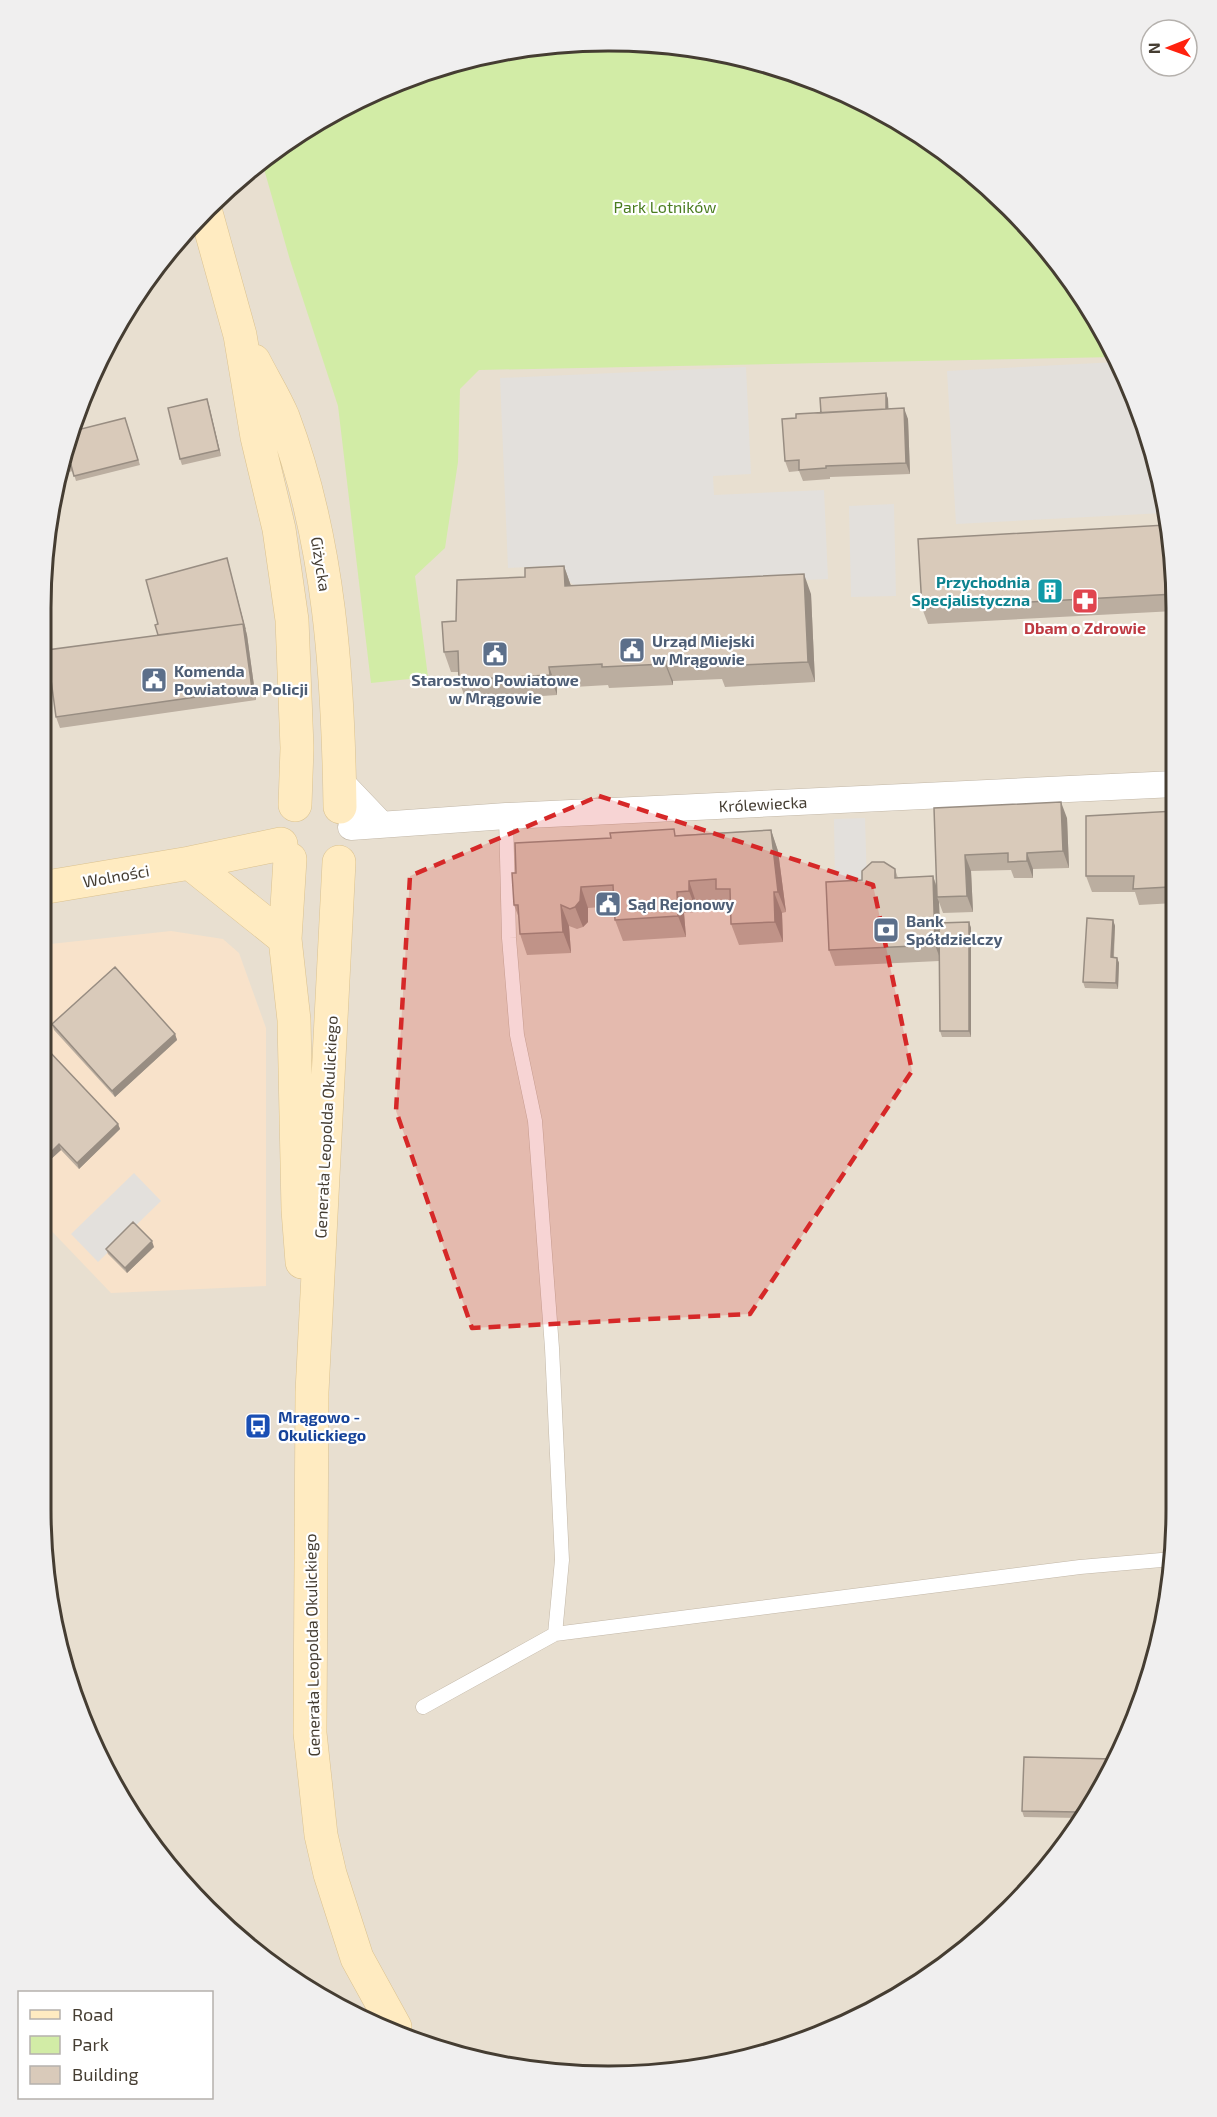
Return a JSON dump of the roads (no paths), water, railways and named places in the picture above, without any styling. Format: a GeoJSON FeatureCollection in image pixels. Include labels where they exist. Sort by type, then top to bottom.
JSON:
{"type":"FeatureCollection","features":[{"type":"Feature","properties":{"kind":"street","name":"Giżycka"},"geometry":{"type":"LineString","coordinates":[[208,220],[240,335],[257,437],[279,529],[292,621],[297,748],[295,805]]}},
{"type":"Feature","properties":{"kind":"street","name":"Giżycka"},"geometry":{"type":"LineString","coordinates":[[240,335],[282,416],[309,499],[324,564],[340,744],[353,810]]}},
{"type":"Feature","properties":{"kind":"street","name":"Królewiecka"},"geometry":{"type":"LineString","coordinates":[[353,810],[506,816],[1166,784]]}},
{"type":"Feature","properties":{"kind":"street"},"geometry":{"type":"LineString","coordinates":[[313,798],[323,799],[353,810],[352,840],[347,852],[339,862],[330,867],[309,870],[286,852],[282,822],[295,805],[313,798]]}},
{"type":"Feature","properties":{"kind":"street","name":"Wolności"},"geometry":{"type":"LineString","coordinates":[[51,886],[190,863],[286,852]]}},
{"type":"Feature","properties":{"kind":"street","name":"Generała Leopolda Okulickiego"},"geometry":{"type":"LineString","coordinates":[[286,852],[285,939],[294,1020],[298,1210],[312,1392]]}},
{"type":"Feature","properties":{"kind":"street","name":"Generała Leopolda Okulickiego"},"geometry":{"type":"LineString","coordinates":[[339,862],[312,1392],[310,1722],[321,1835],[330,1874],[357,1958],[393,2023]]}},
{"type":"Feature","properties":{"kind":"street"},"geometry":{"type":"LineString","coordinates":[[190,863],[285,939]]}},
{"type":"Feature","properties":{"kind":"lane"},"geometry":{"type":"LineString","coordinates":[[506,816],[509,938],[517,1035],[535,1120],[552,1348],[562,1560],[555,1634]]}},
{"type":"Feature","properties":{"kind":"lane"},"geometry":{"type":"LineString","coordinates":[[423,1707],[555,1634],[1080,1567],[1163,1560]]}},
{"type":"Feature","properties":{"kind":"place","name":"Przychodnia Specjalistyczna"},"geometry":{"type":"Point","coordinates":[1050,591]}},
{"type":"Feature","properties":{"kind":"place","name":"Dbam o Zdrowie"},"geometry":{"type":"Point","coordinates":[1085,601]}},
{"type":"Feature","properties":{"kind":"place","name":"Urząd Miejski w Mrągowie"},"geometry":{"type":"Point","coordinates":[632,650]}},
{"type":"Feature","properties":{"kind":"place","name":"Starostwo Powiatowe w Mrągowie"},"geometry":{"type":"Point","coordinates":[495,654]}},
{"type":"Feature","properties":{"kind":"place","name":"Komenda Powiatowa Policji"},"geometry":{"type":"Point","coordinates":[154,680]}},
{"type":"Feature","properties":{"kind":"place","name":"Sąd Rejonowy"},"geometry":{"type":"Point","coordinates":[608,904]}},
{"type":"Feature","properties":{"kind":"place","name":"Bank Spółdzielczy"},"geometry":{"type":"Point","coordinates":[886,930]}},
{"type":"Feature","properties":{"kind":"place","name":"Mrągowo - Okulickiego"},"geometry":{"type":"Point","coordinates":[258,1426]}},
{"type":"Feature","properties":{"kind":"park label","name":"Park Lotników"},"geometry":{"type":"Point","coordinates":[665,207]}}]}
